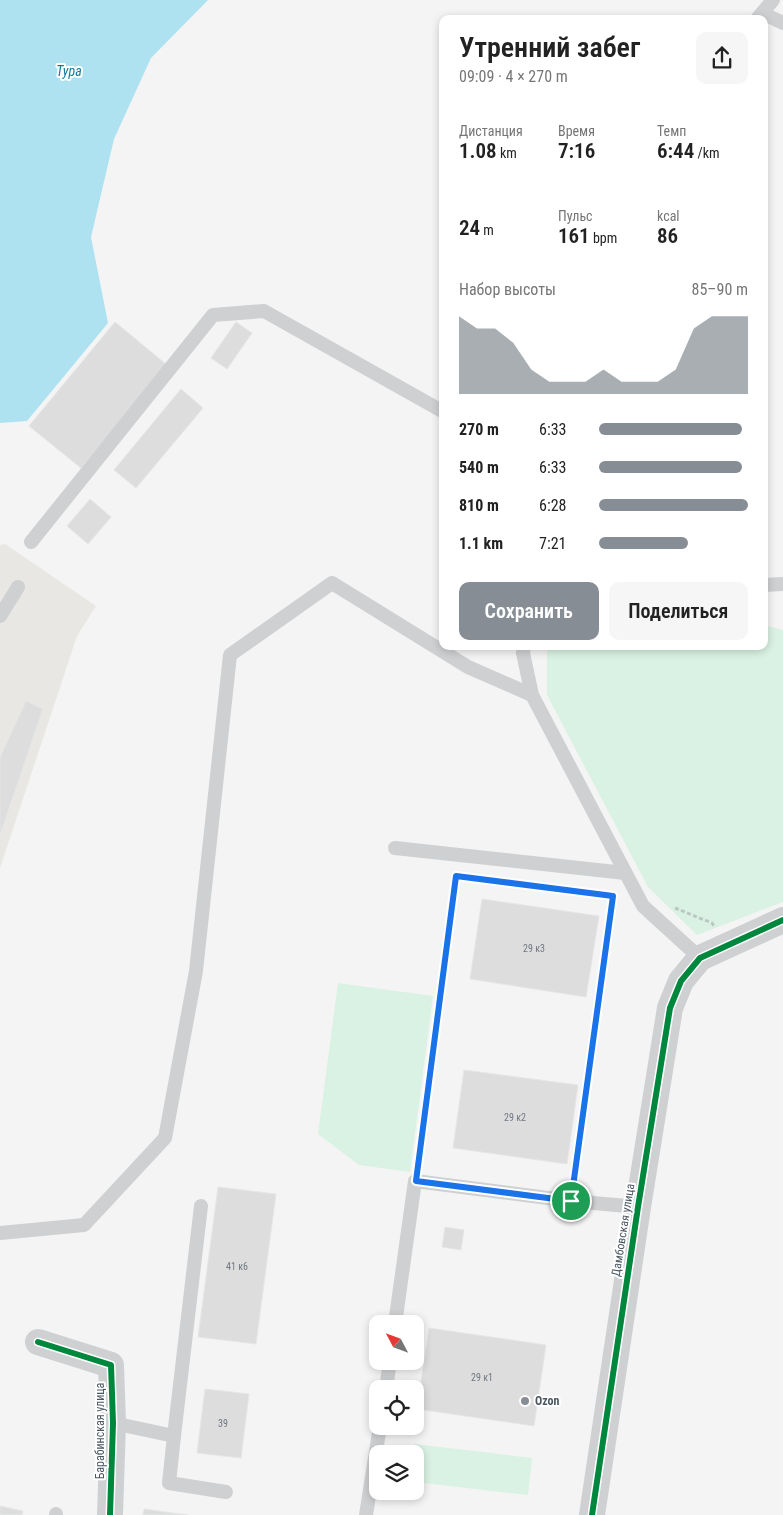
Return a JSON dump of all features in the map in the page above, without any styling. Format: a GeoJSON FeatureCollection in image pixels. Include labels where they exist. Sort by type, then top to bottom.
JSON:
{"type":"FeatureCollection","features":[{"type":"Feature","properties":{"kind":"street"},"geometry":{"type":"LineString","coordinates":[[700,958],[783,920]]}},
{"type":"Feature","properties":{"kind":"street","name":"Дамбовская улица"},"geometry":{"type":"LineString","coordinates":[[592,1515],[638,1206],[670,1008],[681,981],[700,958]]}},
{"type":"Feature","properties":{"kind":"street","name":"Барабинская улица"},"geometry":{"type":"LineString","coordinates":[[38,1342],[111,1365],[113,1423],[110,1515]]}},
{"type":"Feature","properties":{"kind":"lane"},"geometry":{"type":"LineString","coordinates":[[760,15],[773,0]]}},
{"type":"Feature","properties":{"kind":"lane"},"geometry":{"type":"LineString","coordinates":[[768,19],[783,23]]}},
{"type":"Feature","properties":{"kind":"lane"},"geometry":{"type":"LineString","coordinates":[[31,542],[213,315],[264,311],[439,409]]}},
{"type":"Feature","properties":{"kind":"lane"},"geometry":{"type":"LineString","coordinates":[[0,1233],[84,1225],[165,1138],[196,971],[230,656],[332,583],[439,649]]}},
{"type":"Feature","properties":{"kind":"lane"},"geometry":{"type":"LineString","coordinates":[[768,585],[783,584]]}},
{"type":"Feature","properties":{"kind":"lane"},"geometry":{"type":"LineString","coordinates":[[0,616],[18,587]]}},
{"type":"Feature","properties":{"kind":"lane"},"geometry":{"type":"LineString","coordinates":[[440,650],[468,667],[532,695]]}},
{"type":"Feature","properties":{"kind":"lane"},"geometry":{"type":"LineString","coordinates":[[523,650],[532,695],[643,906],[700,958]]}},
{"type":"Feature","properties":{"kind":"lane"},"geometry":{"type":"LineString","coordinates":[[395,848],[626,873]]}},
{"type":"Feature","properties":{"kind":"lane"},"geometry":{"type":"LineString","coordinates":[[397,1315],[416,1181],[571,1201],[638,1206]]}},
{"type":"Feature","properties":{"kind":"lane"},"geometry":{"type":"LineString","coordinates":[[201,1206],[170,1483],[226,1492]]}},
{"type":"Feature","properties":{"kind":"lane"},"geometry":{"type":"LineString","coordinates":[[113,1423],[174,1436]]}},
{"type":"Feature","properties":{"kind":"lane"},"geometry":{"type":"LineString","coordinates":[[366,1515],[379,1435]]}},
{"type":"Feature","properties":{"kind":"path"},"geometry":{"type":"LineString","coordinates":[[416,1181],[456,876],[613,896],[571,1201]]}},
{"type":"Feature","properties":{"kind":"shaded area"},"geometry":{"type":"Polygon","coordinates":[[[5,544],[96,606],[77,636],[0,868],[0,545],[5,544]]]}},
{"type":"Feature","properties":{"kind":"green space"},"geometry":{"type":"Polygon","coordinates":[[[768,626],[783,630],[783,902],[697,935],[648,887],[547,695],[547,650],[768,650],[768,626]]]}},
{"type":"Feature","properties":{"kind":"green space"},"geometry":{"type":"Polygon","coordinates":[[[338,983],[433,996],[410,1172],[359,1165],[318,1134],[338,983]]]}},
{"type":"Feature","properties":{"kind":"green space"},"geometry":{"type":"Polygon","coordinates":[[[424,1445],[532,1458],[528,1495],[424,1483],[424,1445]]]}},
{"type":"Feature","properties":{"kind":"water","name":"Тура"},"geometry":{"type":"Polygon","coordinates":[[[0,0],[208,0],[151,58],[114,139],[91,237],[108,323],[27,421],[0,423],[0,0]]]}},
{"type":"Feature","properties":{"kind":"building"},"geometry":{"type":"Polygon","coordinates":[[[115,322],[167,365],[81,468],[29,426],[115,322]]]}},
{"type":"Feature","properties":{"kind":"building"},"geometry":{"type":"Polygon","coordinates":[[[236,322],[252,333],[227,369],[211,358],[236,322]]]}},
{"type":"Feature","properties":{"kind":"building"},"geometry":{"type":"Polygon","coordinates":[[[181,389],[203,408],[136,488],[114,470],[181,389]]]}},
{"type":"Feature","properties":{"kind":"building"},"geometry":{"type":"Polygon","coordinates":[[[90,499],[111,517],[88,544],[67,526],[90,499]]]}},
{"type":"Feature","properties":{"kind":"building"},"geometry":{"type":"Polygon","coordinates":[[[26,701],[43,709],[0,835],[0,757],[26,701]]]}},
{"type":"Feature","properties":{"kind":"building"},"geometry":{"type":"Polygon","coordinates":[[[482,899],[599,916],[586,997],[470,979],[482,899]]]}},
{"type":"Feature","properties":{"kind":"building"},"geometry":{"type":"Polygon","coordinates":[[[464,1070],[578,1085],[567,1164],[453,1148],[464,1070]]]}},
{"type":"Feature","properties":{"kind":"building"},"geometry":{"type":"Polygon","coordinates":[[[218,1187],[276,1194],[256,1344],[198,1337],[218,1187]]]}},
{"type":"Feature","properties":{"kind":"building"},"geometry":{"type":"Polygon","coordinates":[[[445,1227],[464,1230],[461,1250],[442,1247],[445,1227]]]}},
{"type":"Feature","properties":{"kind":"building"},"geometry":{"type":"Polygon","coordinates":[[[429,1328],[546,1345],[534,1426],[424,1410],[424,1380],[421,1380],[429,1328]]]}},
{"type":"Feature","properties":{"kind":"building"},"geometry":{"type":"Polygon","coordinates":[[[205,1389],[249,1394],[241,1458],[197,1453],[205,1389]]]}},
{"type":"Feature","properties":{"kind":"building"},"geometry":{"type":"Polygon","coordinates":[[[0,1506],[23,1511],[22,1515],[0,1515],[0,1506]]]}},
{"type":"Feature","properties":{"kind":"building"},"geometry":{"type":"Polygon","coordinates":[[[144,1509],[188,1515],[143,1515],[144,1509]]]}},
{"type":"Feature","properties":{"kind":"cycle path"},"geometry":{"type":"LineString","coordinates":[[592,1515],[670,1008],[681,981],[700,958],[783,920]]}},
{"type":"Feature","properties":{"kind":"cycle path"},"geometry":{"type":"LineString","coordinates":[[38,1342],[111,1365],[113,1423],[110,1515]]}},
{"type":"Feature","properties":{"kind":"place","name":"Ozon"},"geometry":{"type":"Point","coordinates":[525,1401]}},
{"type":"Feature","properties":{"kind":"route"},"geometry":{"type":"LineString","coordinates":[[456,876],[613,896],[571,1201],[416,1181],[456,876]]}}]}
